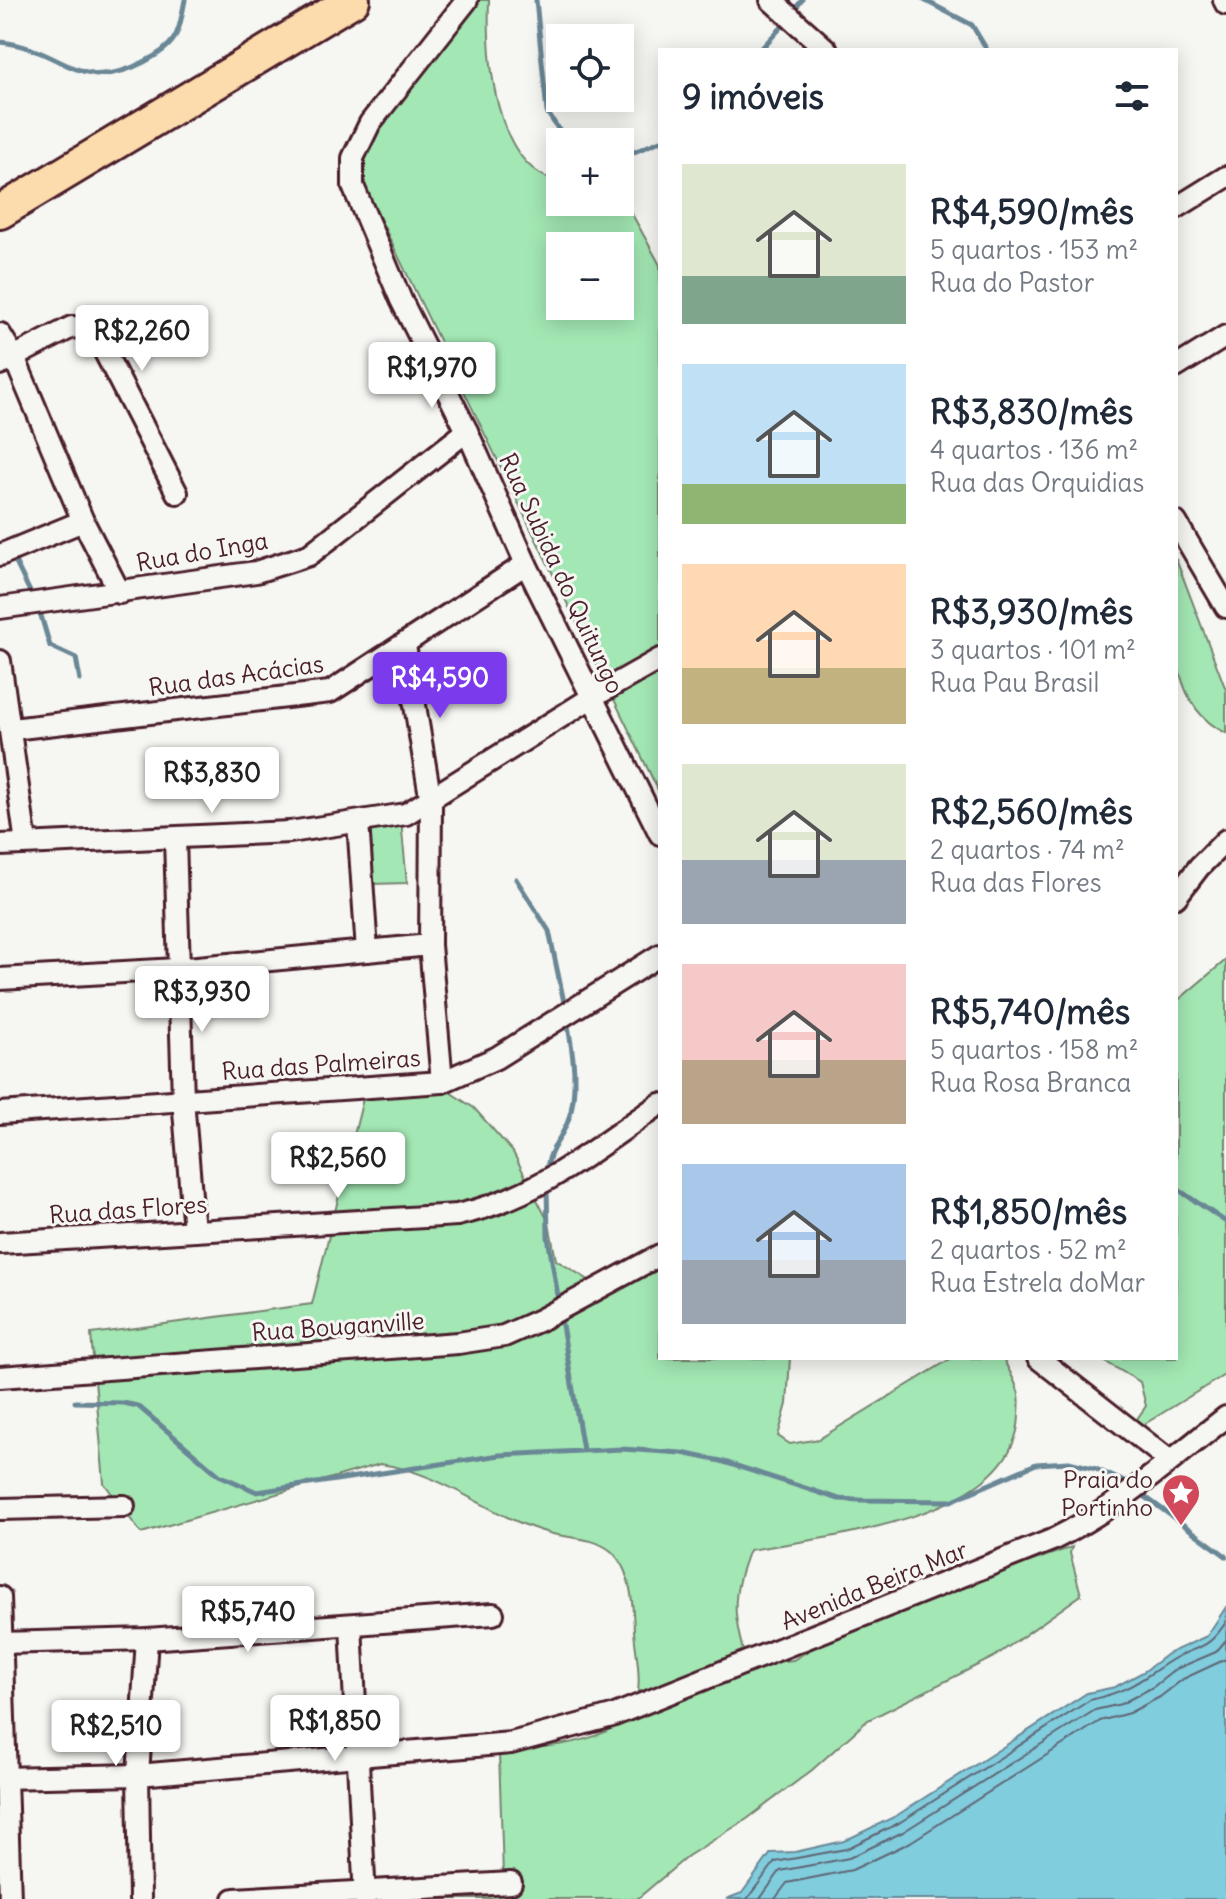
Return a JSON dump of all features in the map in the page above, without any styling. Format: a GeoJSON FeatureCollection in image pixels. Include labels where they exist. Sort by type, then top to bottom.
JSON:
{"type":"FeatureCollection","features":[{"type":"Feature","properties":{"kind":"main road"},"geometry":{"type":"LineString","coordinates":[[0,212],[353,0]]}},
{"type":"Feature","properties":{"kind":"street","name":"Rua Subida do Quitungo"},"geometry":{"type":"LineString","coordinates":[[467,0],[370,123],[353,158],[353,186],[401,300],[467,431],[526,564],[658,830]]}},
{"type":"Feature","properties":{"kind":"street"},"geometry":{"type":"LineString","coordinates":[[771,0],[825,48]]}},
{"type":"Feature","properties":{"kind":"street"},"geometry":{"type":"LineString","coordinates":[[1178,207],[1226,177]]}},
{"type":"Feature","properties":{"kind":"street"},"geometry":{"type":"LineString","coordinates":[[7,361],[66,330],[80,326],[93,329],[177,493]]}},
{"type":"Feature","properties":{"kind":"street"},"geometry":{"type":"LineString","coordinates":[[0,334],[7,361],[120,593]]}},
{"type":"Feature","properties":{"kind":"street"},"geometry":{"type":"LineString","coordinates":[[1178,366],[1225,340]]}},
{"type":"Feature","properties":{"kind":"street","name":"Rua do Inga"},"geometry":{"type":"LineString","coordinates":[[0,608],[256,572],[309,555],[467,431]]}},
{"type":"Feature","properties":{"kind":"street"},"geometry":{"type":"LineString","coordinates":[[0,555],[83,521]]}},
{"type":"Feature","properties":{"kind":"street"},"geometry":{"type":"LineString","coordinates":[[1178,525],[1226,607]]}},
{"type":"Feature","properties":{"kind":"street","name":"Rua das Acácias"},"geometry":{"type":"LineString","coordinates":[[12,729],[330,692],[526,564]]}},
{"type":"Feature","properties":{"kind":"street"},"geometry":{"type":"LineString","coordinates":[[405,645],[431,802],[430,945],[442,1082]]}},
{"type":"Feature","properties":{"kind":"street"},"geometry":{"type":"LineString","coordinates":[[0,845],[290,832],[396,817],[431,802],[591,698],[658,660]]}},
{"type":"Feature","properties":{"kind":"street"},"geometry":{"type":"LineString","coordinates":[[0,661],[26,843]]}},
{"type":"Feature","properties":{"kind":"street"},"geometry":{"type":"LineString","coordinates":[[358,822],[367,951]]}},
{"type":"Feature","properties":{"kind":"street"},"geometry":{"type":"LineString","coordinates":[[175,839],[183,1099],[194,1231]]}},
{"type":"Feature","properties":{"kind":"street"},"geometry":{"type":"LineString","coordinates":[[1178,894],[1226,840]]}},
{"type":"Feature","properties":{"kind":"street"},"geometry":{"type":"LineString","coordinates":[[0,979],[177,969],[430,945]]}},
{"type":"Feature","properties":{"kind":"street","name":"Rua das Palmeiras"},"geometry":{"type":"LineString","coordinates":[[0,1113],[442,1082],[496,1058],[658,956]]}},
{"type":"Feature","properties":{"kind":"street","name":"Rua das Flores"},"geometry":{"type":"LineString","coordinates":[[0,1243],[457,1215],[519,1197],[565,1172],[658,1105]]}},
{"type":"Feature","properties":{"kind":"street","name":"Rua Bouganville"},"geometry":{"type":"LineString","coordinates":[[0,1377],[458,1343],[504,1336],[658,1256]]}},
{"type":"Feature","properties":{"kind":"street"},"geometry":{"type":"LineString","coordinates":[[1041,1360],[1170,1461]]}},
{"type":"Feature","properties":{"kind":"street","name":"Avenida Beira Mar"},"geometry":{"type":"LineString","coordinates":[[2,1778],[138,1775],[357,1759],[511,1743],[626,1711],[1085,1524],[1138,1489],[1226,1417]]}},
{"type":"Feature","properties":{"kind":"street"},"geometry":{"type":"LineString","coordinates":[[0,1509],[124,1506]]}},
{"type":"Feature","properties":{"kind":"street"},"geometry":{"type":"LineString","coordinates":[[0,1597],[2,1778],[10,1899]]}},
{"type":"Feature","properties":{"kind":"street"},"geometry":{"type":"LineString","coordinates":[[2,1643],[147,1639],[493,1614]]}},
{"type":"Feature","properties":{"kind":"street"},"geometry":{"type":"LineString","coordinates":[[351,1625],[365,1896]]}},
{"type":"Feature","properties":{"kind":"street"},"geometry":{"type":"LineString","coordinates":[[140,1899],[138,1775],[147,1639]]}},
{"type":"Feature","properties":{"kind":"street"},"geometry":{"type":"LineString","coordinates":[[234,1899],[365,1896],[511,1883]]}},
{"type":"Feature","properties":{"kind":"green space"},"geometry":{"type":"Polygon","coordinates":[[[477,0],[489,0],[490,50],[499,107],[520,155],[546,176],[546,216],[633,216],[658,261],[658,790],[350,157],[477,0]]]}},
{"type":"Feature","properties":{"kind":"green space"},"geometry":{"type":"Polygon","coordinates":[[[1178,564],[1226,690],[1226,733],[1205,719],[1191,701],[1178,661],[1178,564]]]}},
{"type":"Feature","properties":{"kind":"green space"},"geometry":{"type":"Polygon","coordinates":[[[401,820],[407,883],[371,884],[365,823],[401,820]]]}},
{"type":"Feature","properties":{"kind":"green space"},"geometry":{"type":"Polygon","coordinates":[[[1226,960],[1226,1374],[1125,1436],[1146,1406],[1140,1382],[1102,1360],[1178,1360],[1178,1000],[1226,960]]]}},
{"type":"Feature","properties":{"kind":"green space"},"geometry":{"type":"Polygon","coordinates":[[[366,1087],[445,1089],[474,1108],[513,1152],[549,1223],[556,1260],[597,1285],[636,1280],[658,1252],[658,1360],[790,1360],[787,1404],[778,1436],[790,1444],[819,1439],[949,1360],[1004,1360],[1019,1394],[1019,1416],[1009,1451],[986,1479],[952,1500],[911,1517],[823,1538],[749,1550],[736,1595],[736,1620],[747,1665],[793,1660],[853,1624],[1072,1547],[1070,1553],[1081,1595],[994,1657],[868,1720],[812,1770],[747,1819],[688,1856],[637,1899],[426,1899],[425,1886],[503,1876],[499,1752],[560,1745],[601,1734],[618,1724],[631,1710],[639,1684],[630,1588],[618,1559],[597,1543],[530,1527],[426,1476],[380,1464],[141,1533],[104,1483],[91,1334],[312,1304],[366,1087]]]}},
{"type":"Feature","properties":{"kind":"water"},"geometry":{"type":"Polygon","coordinates":[[[1226,1607],[1226,1899],[726,1899],[742,1893],[771,1853],[795,1852],[844,1841],[896,1816],[1087,1693],[1115,1687],[1145,1671],[1167,1654],[1207,1636],[1226,1607]]]}},
{"type":"Feature","properties":{"kind":"waterway"},"geometry":{"type":"LineString","coordinates":[[0,42],[40,52],[86,72],[103,74],[122,71],[155,56],[170,44],[178,31],[185,0]]}},
{"type":"Feature","properties":{"kind":"waterway"},"geometry":{"type":"LineString","coordinates":[[536,0],[547,112],[558,128]]}},
{"type":"Feature","properties":{"kind":"waterway"},"geometry":{"type":"LineString","coordinates":[[793,12],[802,0]]}},
{"type":"Feature","properties":{"kind":"waterway"},"geometry":{"type":"LineString","coordinates":[[924,0],[972,25],[986,48]]}},
{"type":"Feature","properties":{"kind":"waterway"},"geometry":{"type":"LineString","coordinates":[[762,48],[788,20]]}},
{"type":"Feature","properties":{"kind":"waterway"},"geometry":{"type":"LineString","coordinates":[[634,152],[658,142]]}},
{"type":"Feature","properties":{"kind":"waterway"},"geometry":{"type":"LineString","coordinates":[[12,555],[34,600]]}},
{"type":"Feature","properties":{"kind":"waterway"},"geometry":{"type":"LineString","coordinates":[[39,609],[50,646],[76,658],[80,680]]}},
{"type":"Feature","properties":{"kind":"waterway"},"geometry":{"type":"LineString","coordinates":[[516,879],[549,931],[565,1007]]}},
{"type":"Feature","properties":{"kind":"waterway"},"geometry":{"type":"LineString","coordinates":[[547,1172],[552,1152],[568,1121],[573,1097],[573,1058],[567,1021]]}},
{"type":"Feature","properties":{"kind":"waterway"},"geometry":{"type":"LineString","coordinates":[[547,1186],[548,1237],[559,1303]]}},
{"type":"Feature","properties":{"kind":"waterway"},"geometry":{"type":"LineString","coordinates":[[1178,1189],[1226,1222]]}},
{"type":"Feature","properties":{"kind":"waterway"},"geometry":{"type":"LineString","coordinates":[[560,1313],[583,1450]]}},
{"type":"Feature","properties":{"kind":"waterway"},"geometry":{"type":"LineString","coordinates":[[75,1402],[138,1406],[219,1475],[257,1492],[500,1455],[622,1449],[682,1453],[721,1461],[839,1499],[951,1501],[1036,1464],[1069,1462],[1096,1469],[1129,1484]]}},
{"type":"Feature","properties":{"kind":"waterway"},"geometry":{"type":"LineString","coordinates":[[1140,1493],[1226,1556]]}},
{"type":"Feature","properties":{"kind":"place","name":"Praia do Portinho"},"geometry":{"type":"Point","coordinates":[1181,1527]}}]}
